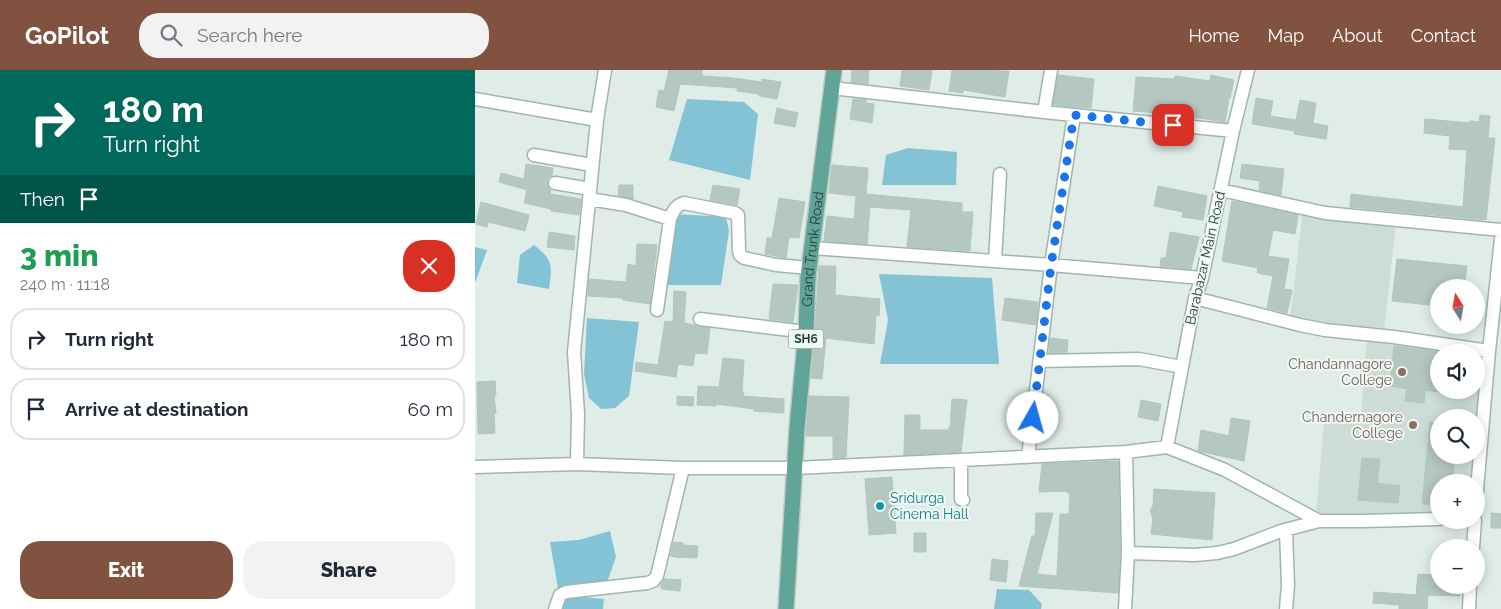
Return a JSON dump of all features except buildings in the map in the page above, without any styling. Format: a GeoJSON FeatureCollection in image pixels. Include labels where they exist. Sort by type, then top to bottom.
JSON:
{"type":"FeatureCollection","features":[{"type":"Feature","properties":{"kind":"main road","name":"Grand Trunk Road"},"geometry":{"type":"LineString","coordinates":[[786,609],[810,268],[834,70]]}},
{"type":"Feature","properties":{"kind":"street"},"geometry":{"type":"LineString","coordinates":[[577,464],[578,414],[574,352],[592,165],[605,70]]}},
{"type":"Feature","properties":{"kind":"street"},"geometry":{"type":"LineString","coordinates":[[1044,112],[1051,70]]}},
{"type":"Feature","properties":{"kind":"street","name":"Barabazar Main Road"},"geometry":{"type":"LineString","coordinates":[[1167,447],[1195,298],[1202,278],[1233,131],[1249,70]]}},
{"type":"Feature","properties":{"kind":"street"},"geometry":{"type":"LineString","coordinates":[[832,88],[1233,131]]}},
{"type":"Feature","properties":{"kind":"street"},"geometry":{"type":"LineString","coordinates":[[475,99],[597,120]]}},
{"type":"Feature","properties":{"kind":"street"},"geometry":{"type":"LineString","coordinates":[[1028,457],[1051,266],[1074,115]]}},
{"type":"Feature","properties":{"kind":"street"},"geometry":{"type":"LineString","coordinates":[[534,155],[592,165]]}},
{"type":"Feature","properties":{"kind":"street"},"geometry":{"type":"LineString","coordinates":[[995,261],[1000,174]]}},
{"type":"Feature","properties":{"kind":"street"},"geometry":{"type":"LineString","coordinates":[[555,183],[670,219]]}},
{"type":"Feature","properties":{"kind":"street"},"geometry":{"type":"LineString","coordinates":[[1221,190],[1325,213],[1501,230]]}},
{"type":"Feature","properties":{"kind":"street"},"geometry":{"type":"LineString","coordinates":[[657,310],[670,219],[673,210],[679,204],[683,203],[738,215],[739,251],[744,258],[776,265],[810,268]]}},
{"type":"Feature","properties":{"kind":"street"},"geometry":{"type":"LineString","coordinates":[[1478,474],[1501,239]]}},
{"type":"Feature","properties":{"kind":"street"},"geometry":{"type":"LineString","coordinates":[[812,248],[1202,278]]}},
{"type":"Feature","properties":{"kind":"street"},"geometry":{"type":"LineString","coordinates":[[1195,298],[1325,330],[1394,337],[1489,351]]}},
{"type":"Feature","properties":{"kind":"street"},"geometry":{"type":"LineString","coordinates":[[700,319],[806,332]]}},
{"type":"Feature","properties":{"kind":"street"},"geometry":{"type":"LineString","coordinates":[[1040,361],[1139,359],[1182,367]]}},
{"type":"Feature","properties":{"kind":"street"},"geometry":{"type":"LineString","coordinates":[[475,467],[577,464],[683,468],[795,468],[1126,452],[1167,447],[1225,470],[1319,521]]}},
{"type":"Feature","properties":{"kind":"street"},"geometry":{"type":"LineString","coordinates":[[1125,609],[1128,553],[1126,452]]}},
{"type":"Feature","properties":{"kind":"street"},"geometry":{"type":"LineString","coordinates":[[961,461],[960,492],[961,499],[963,500]]}},
{"type":"Feature","properties":{"kind":"street"},"geometry":{"type":"LineString","coordinates":[[555,609],[560,596],[566,592],[653,581],[657,576],[683,468]]}},
{"type":"Feature","properties":{"kind":"street"},"geometry":{"type":"LineString","coordinates":[[1128,553],[1195,555],[1217,553],[1319,521],[1430,519]]}},
{"type":"Feature","properties":{"kind":"street"},"geometry":{"type":"LineString","coordinates":[[1286,530],[1288,584],[1286,609]]}},
{"type":"Feature","properties":{"kind":"street"},"geometry":{"type":"LineString","coordinates":[[1469,609],[1470,594]]}},
{"type":"Feature","properties":{"kind":"shaded area","name":"Chandannagore College"},"geometry":{"type":"Polygon","coordinates":[[[1303,211],[1396,223],[1383,339],[1430,346],[1430,399],[1480,399],[1479,409],[1430,409],[1430,464],[1475,464],[1474,474],[1430,474],[1430,515],[1322,517],[1316,513],[1325,414],[1361,418],[1367,338],[1290,320],[1303,211]]]}},
{"type":"Feature","properties":{"kind":"water"},"geometry":{"type":"Polygon","coordinates":[[[687,99],[744,102],[758,114],[750,180],[669,160],[687,99]]]}},
{"type":"Feature","properties":{"kind":"water"},"geometry":{"type":"Polygon","coordinates":[[[908,148],[957,152],[956,185],[882,185],[886,155],[908,148]]]}},
{"type":"Feature","properties":{"kind":"water"},"geometry":{"type":"Polygon","coordinates":[[[675,214],[726,217],[729,231],[721,285],[667,285],[675,214]]]}},
{"type":"Feature","properties":{"kind":"water"},"geometry":{"type":"Polygon","coordinates":[[[534,245],[545,255],[550,264],[549,289],[517,283],[520,255],[534,245]]]}},
{"type":"Feature","properties":{"kind":"water"},"geometry":{"type":"Polygon","coordinates":[[[475,247],[487,250],[475,283],[475,247]]]}},
{"type":"Feature","properties":{"kind":"water"},"geometry":{"type":"Polygon","coordinates":[[[879,274],[992,278],[999,364],[880,364],[888,320],[879,274]]]}},
{"type":"Feature","properties":{"kind":"water"},"geometry":{"type":"Polygon","coordinates":[[[587,318],[639,322],[629,396],[615,408],[601,409],[589,398],[584,374],[587,318]]]}},
{"type":"Feature","properties":{"kind":"water"},"geometry":{"type":"Polygon","coordinates":[[[610,531],[616,557],[605,588],[558,588],[550,542],[579,540],[610,531]]]}},
{"type":"Feature","properties":{"kind":"water"},"geometry":{"type":"Polygon","coordinates":[[[997,589],[1029,590],[1042,604],[1041,609],[994,609],[997,589]]]}},
{"type":"Feature","properties":{"kind":"water"},"geometry":{"type":"Polygon","coordinates":[[[562,595],[604,599],[603,609],[560,609],[562,595]]]}},
{"type":"Feature","properties":{"kind":"place","name":"Chandannagore College"},"geometry":{"type":"Point","coordinates":[1402,372]}},
{"type":"Feature","properties":{"kind":"place","name":"Chandernagore College"},"geometry":{"type":"Point","coordinates":[1413,425]}},
{"type":"Feature","properties":{"kind":"place","name":"Sridurga Cinema Hall"},"geometry":{"type":"Point","coordinates":[880,506]}},
{"type":"Feature","properties":{"kind":"route"},"geometry":{"type":"LineString","coordinates":[[1033,418],[1051,266],[1074,115],[1173,125]]}}]}
